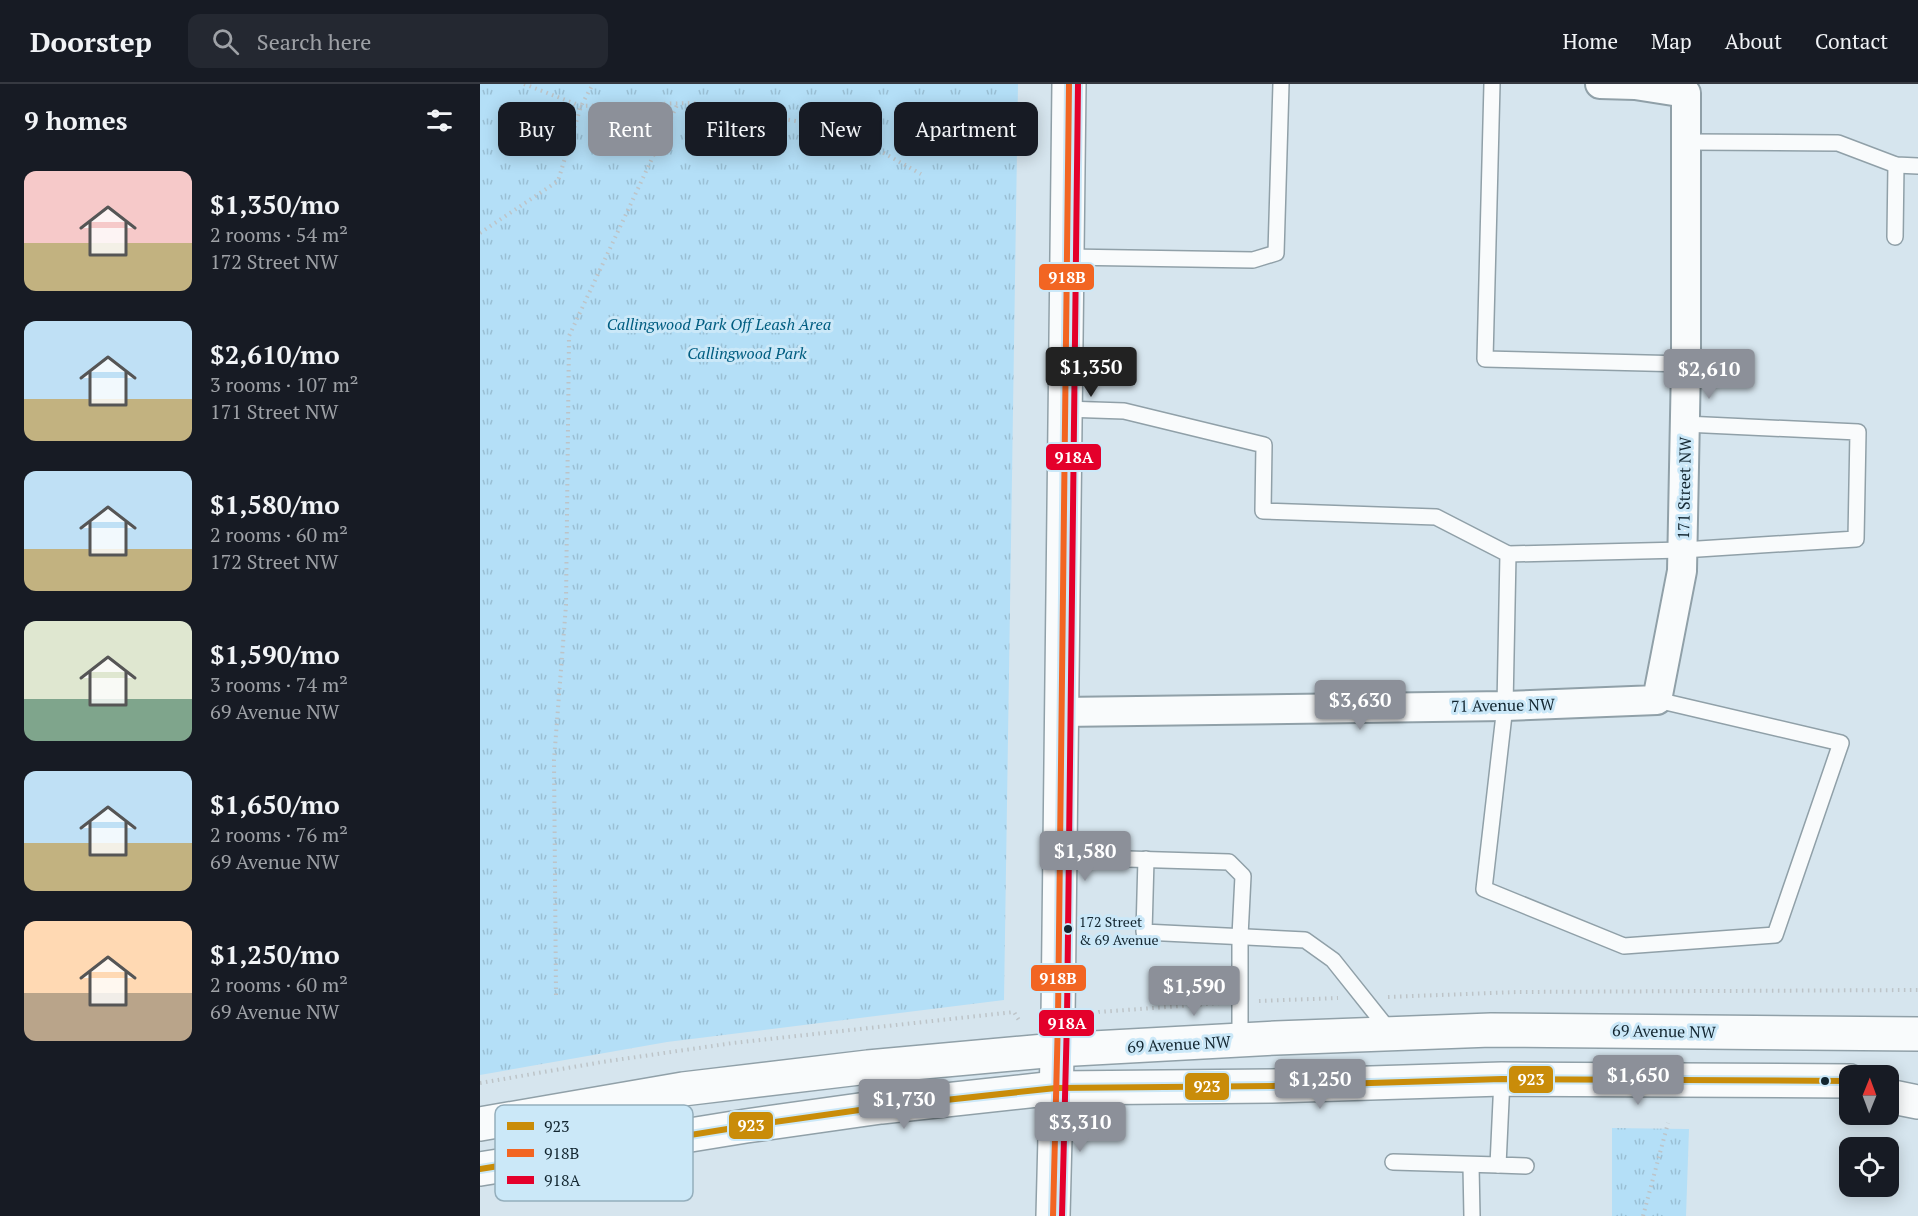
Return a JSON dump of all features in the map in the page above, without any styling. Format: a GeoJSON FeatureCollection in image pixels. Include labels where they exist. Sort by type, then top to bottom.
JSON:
{"type":"FeatureCollection","features":[{"type":"Feature","properties":{"kind":"main road"},"geometry":{"type":"LineString","coordinates":[[1053,1216],[1060,856],[1069,84]]}},
{"type":"Feature","properties":{"kind":"main road","name":"69 Avenue NW"},"geometry":{"type":"LineString","coordinates":[[590,1105],[683,1089],[868,1067],[1056,1050],[1240,1040],[1503,1030],[1918,1034]]}},
{"type":"Feature","properties":{"kind":"main road"},"geometry":{"type":"LineString","coordinates":[[693,1136],[869,1108],[1056,1088],[1272,1086],[1502,1079],[1839,1081]]}},
{"type":"Feature","properties":{"kind":"main road"},"geometry":{"type":"LineString","coordinates":[[1813,1081],[1839,1086]]}},
{"type":"Feature","properties":{"kind":"main road"},"geometry":{"type":"LineString","coordinates":[[1899,1082],[1918,1082]]}},
{"type":"Feature","properties":{"kind":"main road"},"geometry":{"type":"LineString","coordinates":[[1899,1098],[1918,1102]]}},
{"type":"Feature","properties":{"kind":"main road","name":"69 Avenue NW"},"geometry":{"type":"LineString","coordinates":[[480,1124],[495,1121]]}},
{"type":"Feature","properties":{"kind":"main road"},"geometry":{"type":"LineString","coordinates":[[480,1169],[495,1167]]}},
{"type":"Feature","properties":{"kind":"street","name":"171 Street NW"},"geometry":{"type":"LineString","coordinates":[[1600,84],[1686,93],[1686,364],[1682,571],[1657,700]]}},
{"type":"Feature","properties":{"kind":"street","name":"71 Avenue NW"},"geometry":{"type":"LineString","coordinates":[[1062,712],[1505,706],[1657,700]]}},
{"type":"Feature","properties":{"kind":"lane"},"geometry":{"type":"LineString","coordinates":[[1067,257],[1253,260],[1276,253],[1281,84]]}},
{"type":"Feature","properties":{"kind":"lane"},"geometry":{"type":"LineString","coordinates":[[1492,84],[1485,359],[1686,364]]}},
{"type":"Feature","properties":{"kind":"lane"},"geometry":{"type":"LineString","coordinates":[[1687,142],[1838,143],[1896,165],[1918,166]]}},
{"type":"Feature","properties":{"kind":"lane"},"geometry":{"type":"LineString","coordinates":[[1894,237],[1896,165]]}},
{"type":"Feature","properties":{"kind":"lane"},"geometry":{"type":"LineString","coordinates":[[1065,409],[1124,411],[1264,445],[1263,511],[1436,517],[1508,554],[1683,550],[1856,540],[1858,432],[1685,424]]}},
{"type":"Feature","properties":{"kind":"lane"},"geometry":{"type":"LineString","coordinates":[[1508,554],[1505,706],[1484,889],[1624,946],[1775,935],[1841,744],[1657,700]]}},
{"type":"Feature","properties":{"kind":"lane"},"geometry":{"type":"LineString","coordinates":[[1060,856],[1229,862],[1244,876],[1240,936],[1240,1040]]}},
{"type":"Feature","properties":{"kind":"lane"},"geometry":{"type":"LineString","coordinates":[[1146,859],[1144,932],[1305,940],[1333,960],[1392,1034]]}},
{"type":"Feature","properties":{"kind":"lane"},"geometry":{"type":"LineString","coordinates":[[1497,1165],[1502,1079]]}},
{"type":"Feature","properties":{"kind":"lane"},"geometry":{"type":"LineString","coordinates":[[1393,1162],[1526,1166]]}},
{"type":"Feature","properties":{"kind":"lane"},"geometry":{"type":"LineString","coordinates":[[1471,1166],[1472,1216]]}},
{"type":"Feature","properties":{"kind":"path"},"geometry":{"type":"LineString","coordinates":[[524,84],[581,106],[693,103],[841,129],[921,174]]}},
{"type":"Feature","properties":{"kind":"path"},"geometry":{"type":"LineString","coordinates":[[480,233],[558,181],[581,106],[593,84]]}},
{"type":"Feature","properties":{"kind":"path"},"geometry":{"type":"LineString","coordinates":[[556,995],[554,760],[566,604],[569,336],[678,103]]}},
{"type":"Feature","properties":{"kind":"path"},"geometry":{"type":"LineString","coordinates":[[1088,1016],[1099,1012],[1240,1001],[1518,992],[1918,990]]}},
{"type":"Feature","properties":{"kind":"path"},"geometry":{"type":"LineString","coordinates":[[480,1083],[602,1062],[860,1028],[1014,1012],[1020,1022]]}},
{"type":"Feature","properties":{"kind":"path"},"geometry":{"type":"LineString","coordinates":[[1643,1216],[1668,1123]]}},
{"type":"Feature","properties":{"kind":"green space","name":"Callingwood Park"},"geometry":{"type":"Polygon","coordinates":[[[480,84],[1018,84],[1018,102],[894,102],[894,156],[1017,156],[1004,1000],[667,1042],[480,1075],[480,84]]]}},
{"type":"Feature","properties":{"kind":"green space"},"geometry":{"type":"Polygon","coordinates":[[[1612,1128],[1689,1129],[1686,1216],[1612,1216],[1612,1128]]]}},
{"type":"Feature","properties":{"kind":"transit line","name":"918B"},"geometry":{"type":"LineString","coordinates":[[1053,1216],[1058,1018],[1069,84]]}},
{"type":"Feature","properties":{"kind":"transit line","name":"918A"},"geometry":{"type":"LineString","coordinates":[[1062,1216],[1067,1018],[1078,84]]}},
{"type":"Feature","properties":{"kind":"transit line","name":"923"},"geometry":{"type":"LineString","coordinates":[[693,1135],[881,1107],[1056,1088],[1272,1086],[1502,1079],[1839,1081]]}},
{"type":"Feature","properties":{"kind":"transit line","name":"923"},"geometry":{"type":"LineString","coordinates":[[480,1169],[495,1167]]}},
{"type":"Feature","properties":{"kind":"place","name":"172 Street & 69 Avenue"},"geometry":{"type":"Point","coordinates":[1068,929]}},
{"type":"Feature","properties":{"kind":"park label","name":"Callingwood Park Off Leash Area"},"geometry":{"type":"Point","coordinates":[719,324]}}]}
